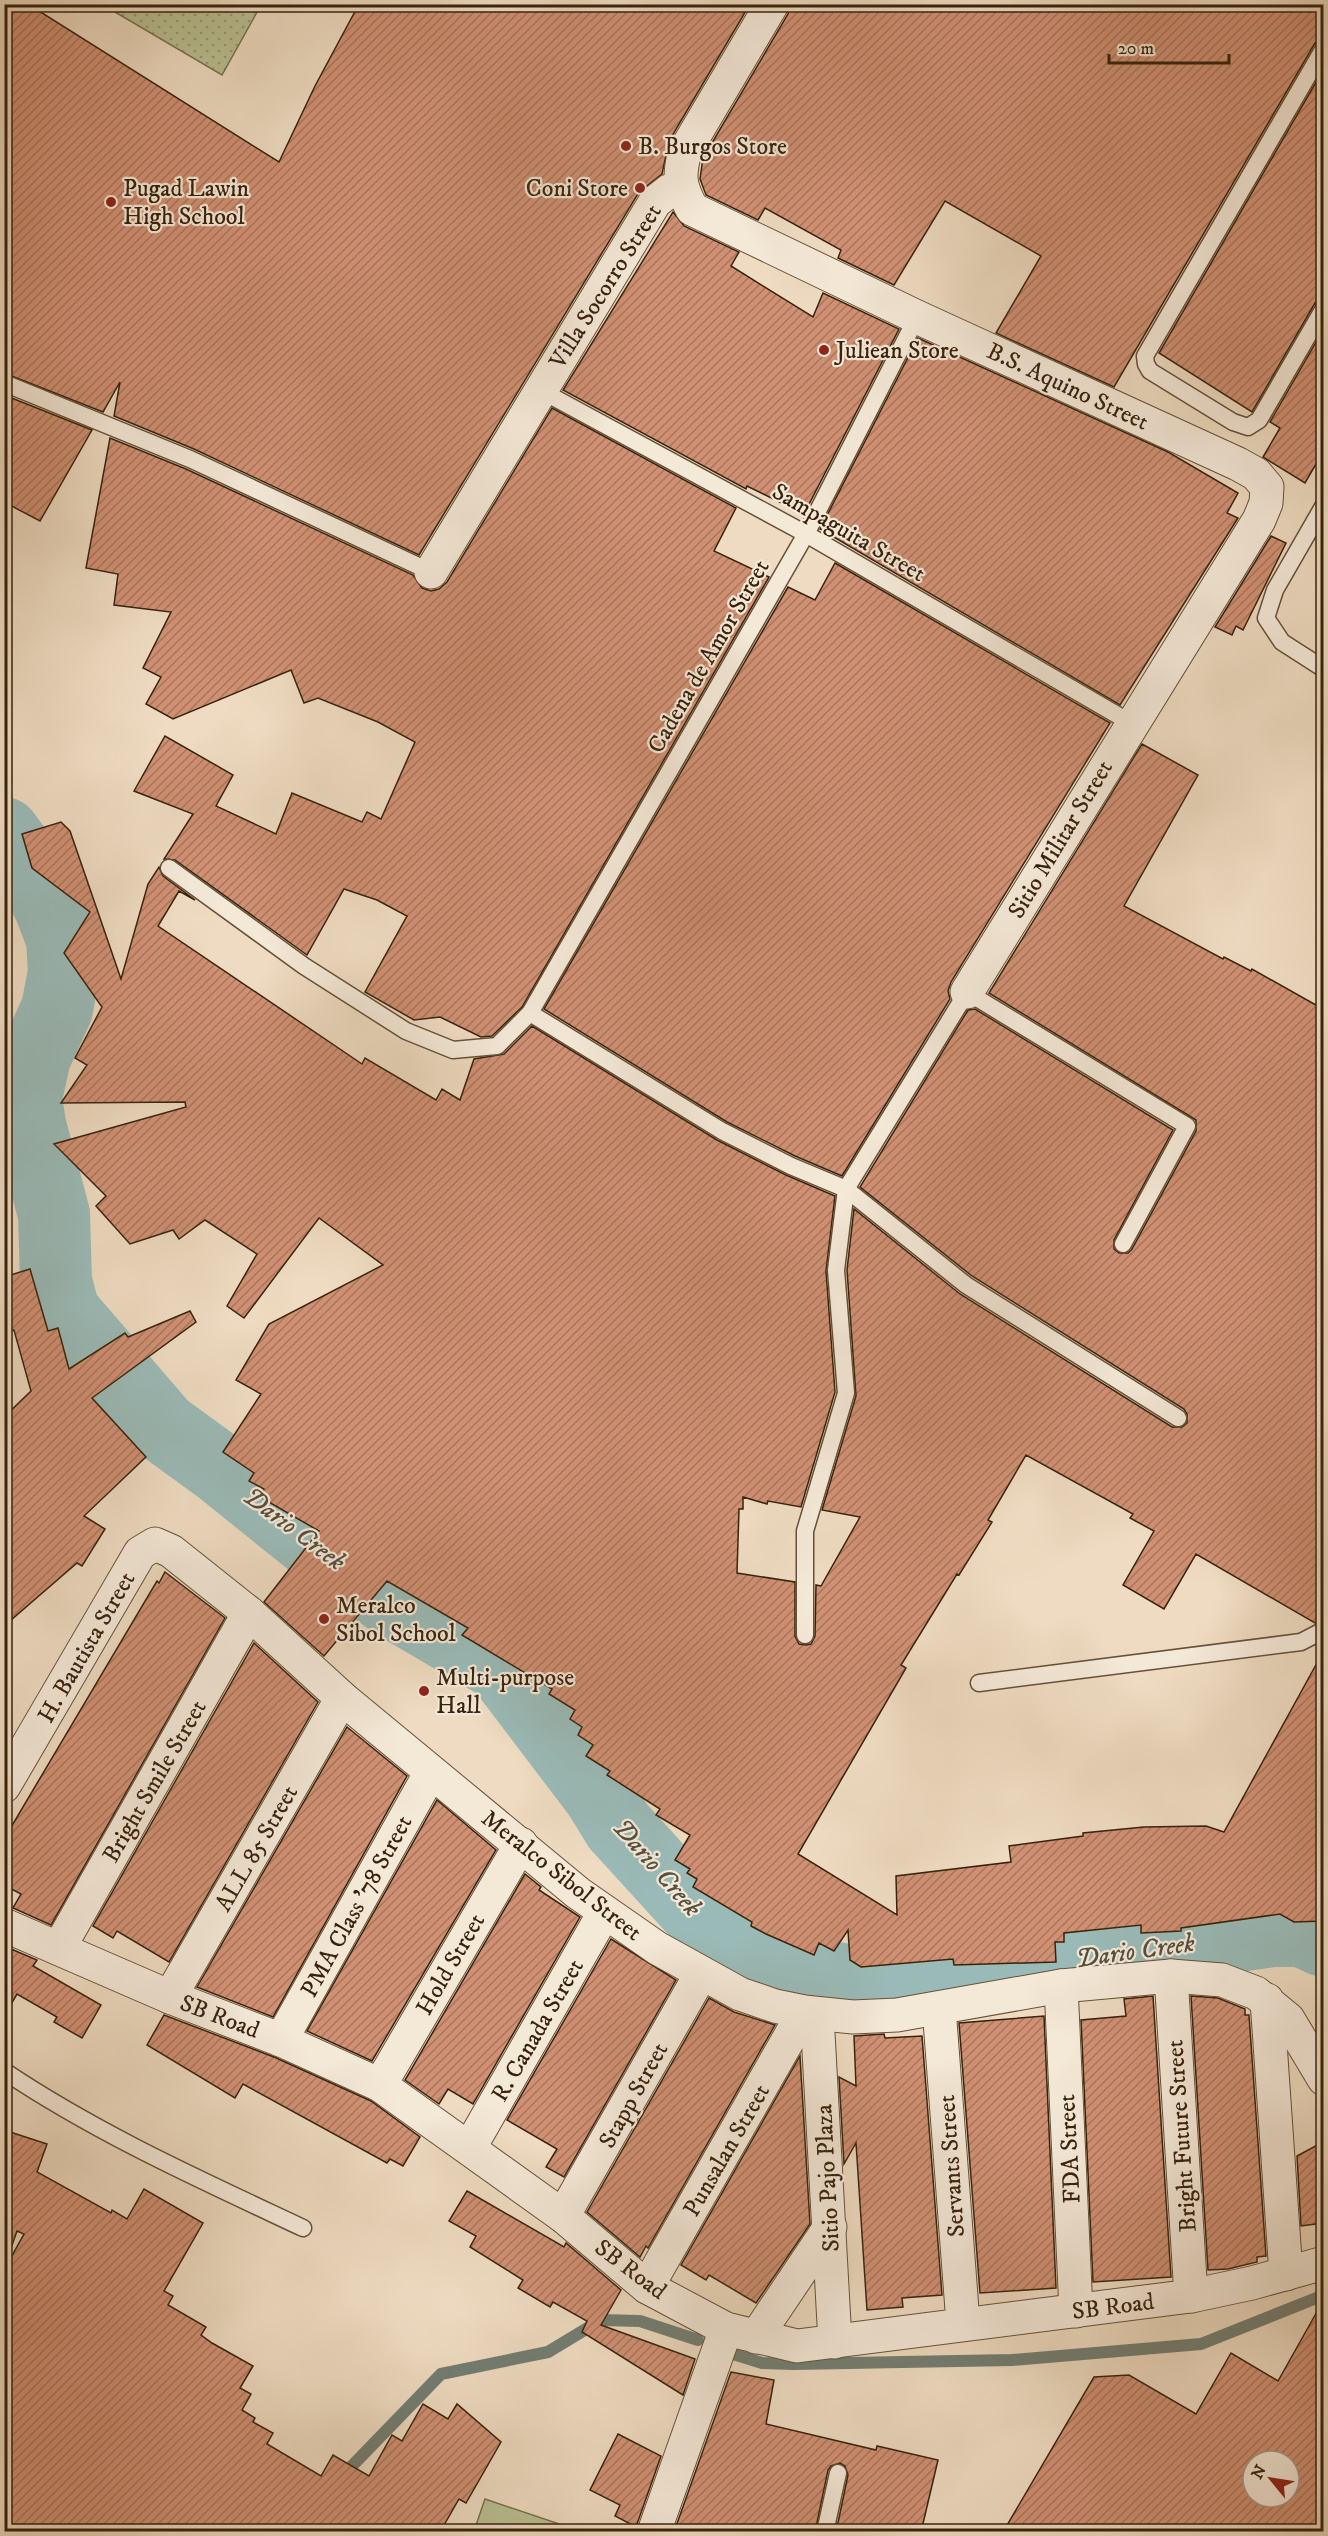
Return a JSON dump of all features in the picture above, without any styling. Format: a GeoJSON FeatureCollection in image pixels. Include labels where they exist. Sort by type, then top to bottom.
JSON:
{"type":"FeatureCollection","features":[{"type":"Feature","properties":{"kind":"street","name":"Villa Socorro Street"},"geometry":{"type":"LineString","coordinates":[[431,572],[656,201],[669,191],[681,187],[681,169],[685,151],[772,4]]}},
{"type":"Feature","properties":{"kind":"street","name":"B.S. Aquino Street"},"geometry":{"type":"LineString","coordinates":[[681,187],[692,209],[917,317],[1238,464],[1256,474],[1267,486]]}},
{"type":"Feature","properties":{"kind":"street","name":"Sitio Militar Street"},"geometry":{"type":"LineString","coordinates":[[967,992],[1131,723],[1260,520],[1266,503],[1267,486]]}},
{"type":"Feature","properties":{"kind":"street","name":"Meralco Sibol Street"},"geometry":{"type":"LineString","coordinates":[[155,1544],[171,1551],[249,1613],[342,1698],[604,1913],[701,1974],[740,1994],[775,2006],[810,2013],[897,2015],[1061,1986],[1171,1976],[1222,1980],[1256,1993],[1288,2019],[1323,2079]]}},
{"type":"Feature","properties":{"kind":"street","name":"H. Bautista Street"},"geometry":{"type":"LineString","coordinates":[[4,1786],[140,1553],[155,1544]]}},
{"type":"Feature","properties":{"kind":"street","name":"Bright Smile Street"},"geometry":{"type":"LineString","coordinates":[[59,1948],[249,1613]]}},
{"type":"Feature","properties":{"kind":"street","name":"ALL 85 Street"},"geometry":{"type":"LineString","coordinates":[[170,1997],[342,1698]]}},
{"type":"Feature","properties":{"kind":"street","name":"PMA Class '78 Street"},"geometry":{"type":"LineString","coordinates":[[281,2040],[431,1772]]}},
{"type":"Feature","properties":{"kind":"street","name":"Hold Street"},"geometry":{"type":"LineString","coordinates":[[380,2085],[521,1844]]}},
{"type":"Feature","properties":{"kind":"street","name":"R. Canada Street"},"geometry":{"type":"LineString","coordinates":[[470,2147],[604,1913]]}},
{"type":"Feature","properties":{"kind":"street","name":"SB Road"},"geometry":{"type":"LineString","coordinates":[[4,1925],[170,1997],[281,2040],[380,2085],[470,2147],[563,2216],[647,2287],[741,2333],[796,2346],[835,2342],[963,2323],[1191,2296],[1323,2263]]}},
{"type":"Feature","properties":{"kind":"street","name":"Stapp Street"},"geometry":{"type":"LineString","coordinates":[[563,2216],[701,1974]]}},
{"type":"Feature","properties":{"kind":"street","name":"Bright Future Street"},"geometry":{"type":"LineString","coordinates":[[1171,1976],[1191,2296]]}},
{"type":"Feature","properties":{"kind":"street","name":"FDA Street"},"geometry":{"type":"LineString","coordinates":[[1061,1986],[1076,2311]]}},
{"type":"Feature","properties":{"kind":"street"},"geometry":{"type":"LineString","coordinates":[[1267,2000],[1286,2274]]}},
{"type":"Feature","properties":{"kind":"street","name":"Servants Street"},"geometry":{"type":"LineString","coordinates":[[939,2008],[963,2323]]}},
{"type":"Feature","properties":{"kind":"street","name":"Sitio Pajo Plaza"},"geometry":{"type":"LineString","coordinates":[[810,2013],[830,2227],[835,2342]]}},
{"type":"Feature","properties":{"kind":"street","name":"Punsalan Street"},"geometry":{"type":"LineString","coordinates":[[647,2287],[810,2013]]}},
{"type":"Feature","properties":{"kind":"street"},"geometry":{"type":"LineString","coordinates":[[654,2532],[741,2333],[830,2227]]}},
{"type":"Feature","properties":{"kind":"lane"},"geometry":{"type":"LineString","coordinates":[[1323,48],[1145,356],[1146,364],[1150,370],[1233,422],[1248,427],[1259,420],[1323,308]]}},
{"type":"Feature","properties":{"kind":"lane","name":"Cadena de Amor Street"},"geometry":{"type":"LineString","coordinates":[[169,868],[304,966],[406,1031],[453,1050],[497,1046],[530,1013],[806,534],[917,317]]}},
{"type":"Feature","properties":{"kind":"lane"},"geometry":{"type":"LineString","coordinates":[[4,383],[190,459],[431,572]]}},
{"type":"Feature","properties":{"kind":"lane","name":"Sampaguita Street"},"geometry":{"type":"LineString","coordinates":[[540,390],[806,534],[1131,723]]}},
{"type":"Feature","properties":{"kind":"lane"},"geometry":{"type":"LineString","coordinates":[[1323,505],[1275,590],[1266,618],[1282,642],[1323,669]]}},
{"type":"Feature","properties":{"kind":"lane"},"geometry":{"type":"LineString","coordinates":[[967,992],[1187,1126],[1123,1244]]}},
{"type":"Feature","properties":{"kind":"lane","name":"Sitio Militar Street"},"geometry":{"type":"LineString","coordinates":[[846,1189],[967,992]]}},
{"type":"Feature","properties":{"kind":"lane"},"geometry":{"type":"LineString","coordinates":[[530,1013],[722,1131],[791,1166],[846,1189],[966,1285],[1178,1418]]}},
{"type":"Feature","properties":{"kind":"lane"},"geometry":{"type":"LineString","coordinates":[[806,1635],[805,1531],[846,1393],[836,1270],[846,1189]]}},
{"type":"Feature","properties":{"kind":"lane"},"geometry":{"type":"LineString","coordinates":[[979,1683],[1302,1642],[1323,1630]]}},
{"type":"Feature","properties":{"kind":"lane"},"geometry":{"type":"LineString","coordinates":[[4,2072],[46,2099],[151,2156],[303,2228]]}},
{"type":"Feature","properties":{"kind":"lane"},"geometry":{"type":"LineString","coordinates":[[825,2532],[838,2473]]}},
{"type":"Feature","properties":{"kind":"green space"},"geometry":{"type":"Polygon","coordinates":[[[261,4],[222,75],[103,5],[261,4]]]}},
{"type":"Feature","properties":{"kind":"green space"},"geometry":{"type":"Polygon","coordinates":[[[485,2499],[580,2531],[474,2531],[485,2499]]]}},
{"type":"Feature","properties":{"kind":"building"},"geometry":{"type":"Polygon","coordinates":[[[4,4],[28,4],[279,162],[315,86],[359,4],[750,4],[669,141],[662,174],[639,192],[419,555],[194,449],[114,416],[120,382],[103,412],[4,373],[4,4]]]}},
{"type":"Feature","properties":{"kind":"building"},"geometry":{"type":"Polygon","coordinates":[[[791,4],[1323,4],[1323,38],[1315,43],[1114,387],[996,333],[1041,256],[945,201],[894,285],[838,258],[841,250],[765,208],[758,220],[706,195],[700,179],[703,158],[788,14],[791,4]]]}},
{"type":"Feature","properties":{"kind":"building"},"geometry":{"type":"Polygon","coordinates":[[[1323,70],[1323,298],[1315,303],[1252,412],[1159,353],[1323,70]]]}},
{"type":"Feature","properties":{"kind":"building"},"geometry":{"type":"Polygon","coordinates":[[[673,212],[684,226],[739,252],[731,266],[813,317],[823,293],[899,329],[804,514],[747,486],[746,489],[563,390],[673,212]]]}},
{"type":"Feature","properties":{"kind":"building"},"geometry":{"type":"Polygon","coordinates":[[[1323,330],[1323,452],[1305,483],[1263,457],[1280,428],[1270,422],[1323,330]]]}},
{"type":"Feature","properties":{"kind":"building"},"geometry":{"type":"Polygon","coordinates":[[[918,338],[1168,452],[1238,493],[1227,513],[1238,518],[1120,705],[820,529],[918,338]]]}},
{"type":"Feature","properties":{"kind":"building"},"geometry":{"type":"Polygon","coordinates":[[[4,395],[92,430],[40,521],[4,502],[4,395]]]}},
{"type":"Feature","properties":{"kind":"building"},"geometry":{"type":"Polygon","coordinates":[[[552,408],[736,508],[714,551],[769,577],[522,1007],[492,1036],[481,1037],[440,1017],[414,1020],[365,992],[407,916],[377,900],[344,889],[307,955],[175,860],[164,859],[193,814],[134,791],[165,736],[233,775],[216,806],[276,834],[292,793],[362,822],[367,812],[381,819],[415,742],[378,722],[318,698],[304,703],[291,670],[173,719],[146,704],[161,677],[143,668],[171,612],[114,605],[118,574],[86,568],[110,438],[186,469],[413,575],[422,588],[431,591],[439,589],[447,582],[552,408]]]}},
{"type":"Feature","properties":{"kind":"building"},"geometry":{"type":"Polygon","coordinates":[[[1271,536],[1286,543],[1243,630],[1236,626],[1232,635],[1215,627],[1271,536]]]}},
{"type":"Feature","properties":{"kind":"building"},"geometry":{"type":"Polygon","coordinates":[[[835,563],[1110,723],[951,982],[948,991],[950,999],[842,1176],[795,1156],[727,1122],[544,1009],[788,587],[815,600],[835,563]]]}},
{"type":"Feature","properties":{"kind":"building"},"geometry":{"type":"Polygon","coordinates":[[[1142,744],[1198,775],[1124,906],[1223,959],[1224,957],[1251,971],[1252,969],[1323,1009],[1323,1620],[1315,1623],[1196,1554],[1164,1609],[1123,1585],[1154,1531],[1130,1518],[1133,1514],[1026,1455],[988,1520],[992,1522],[901,1665],[906,1668],[798,1854],[897,1915],[896,1876],[1011,1862],[1009,1846],[1083,1836],[1083,1833],[1144,1827],[1206,1826],[1224,1832],[1323,1652],[1323,1921],[1294,1922],[1280,1914],[1181,1928],[1181,1931],[1141,1933],[1141,1925],[1064,1933],[1064,1942],[1055,1942],[1056,1962],[954,1965],[953,1959],[861,1967],[850,1960],[848,1930],[834,1951],[819,1943],[814,1955],[751,1926],[752,1922],[693,1887],[697,1879],[687,1873],[690,1869],[675,1860],[690,1835],[656,1815],[660,1809],[607,1775],[610,1771],[586,1756],[593,1745],[578,1735],[582,1727],[570,1719],[575,1710],[549,1694],[552,1689],[462,1635],[468,1628],[387,1581],[324,1656],[264,1602],[319,1531],[260,1497],[264,1489],[249,1481],[254,1473],[223,1452],[261,1394],[236,1380],[269,1324],[383,1265],[319,1218],[244,1318],[227,1306],[257,1254],[205,1220],[179,1239],[173,1230],[130,1244],[96,1206],[106,1196],[54,1144],[186,1107],[185,1102],[61,1103],[87,1065],[75,1058],[102,1007],[64,953],[90,912],[32,868],[22,834],[61,822],[70,831],[121,979],[148,884],[159,867],[163,876],[195,900],[179,891],[158,926],[362,1064],[365,1058],[436,1100],[442,1089],[460,1100],[474,1059],[504,1054],[532,1026],[717,1140],[786,1175],[835,1196],[826,1271],[835,1392],[801,1507],[768,1501],[767,1504],[743,1497],[743,1509],[739,1509],[737,1573],[795,1582],[795,1636],[799,1644],[806,1645],[811,1644],[815,1636],[816,1585],[821,1586],[860,1517],[822,1510],[856,1396],[847,1270],[854,1209],[960,1294],[1172,1427],[1182,1427],[1187,1423],[1187,1414],[1184,1409],[972,1276],[860,1187],[968,1010],[975,1009],[1173,1130],[1114,1240],[1114,1249],[1119,1253],[1128,1253],[1132,1249],[1196,1131],[1196,1120],[989,993],[1142,744]]]}},
{"type":"Feature","properties":{"kind":"building"},"geometry":{"type":"Polygon","coordinates":[[[30,1269],[48,1331],[58,1328],[69,1369],[125,1333],[128,1337],[190,1311],[196,1322],[92,1398],[146,1457],[84,1516],[105,1529],[82,1566],[77,1563],[4,1626],[4,1417],[31,1391],[14,1330],[4,1332],[4,1277],[30,1269]]]}},
{"type":"Feature","properties":{"kind":"building"},"geometry":{"type":"Polygon","coordinates":[[[165,1572],[225,1618],[51,1925],[13,1908],[21,1894],[4,1885],[4,1839],[157,1581],[159,1583],[165,1572]]]}},
{"type":"Feature","properties":{"kind":"building"},"geometry":{"type":"Polygon","coordinates":[[[254,1643],[318,1702],[169,1962],[117,1931],[113,1938],[93,1926],[254,1643]]]}},
{"type":"Feature","properties":{"kind":"building"},"geometry":{"type":"Polygon","coordinates":[[[347,1727],[407,1776],[273,2017],[197,1987],[347,1727]]]}},
{"type":"Feature","properties":{"kind":"building"},"geometry":{"type":"Polygon","coordinates":[[[437,1800],[496,1850],[372,2061],[307,2031],[437,1800]]]}},
{"type":"Feature","properties":{"kind":"building"},"geometry":{"type":"Polygon","coordinates":[[[525,1874],[541,1887],[539,1890],[580,1917],[473,2104],[448,2089],[439,2104],[405,2080],[525,1874]]]}},
{"type":"Feature","properties":{"kind":"building"},"geometry":{"type":"Polygon","coordinates":[[[611,1939],[676,1980],[564,2177],[546,2167],[557,2149],[507,2120],[611,1939]]]}},
{"type":"Feature","properties":{"kind":"building"},"geometry":{"type":"Polygon","coordinates":[[[4,1946],[37,1960],[33,1966],[101,2005],[82,2038],[54,2022],[57,2017],[17,1994],[4,2016],[4,1946]]]}},
{"type":"Feature","properties":{"kind":"building"},"geometry":{"type":"Polygon","coordinates":[[[1153,1996],[1171,2277],[1093,2282],[1081,2020],[1126,2016],[1124,1999],[1153,1996]]]}},
{"type":"Feature","properties":{"kind":"building"},"geometry":{"type":"Polygon","coordinates":[[[1191,1996],[1218,1998],[1245,2009],[1245,2015],[1249,2015],[1266,2256],[1257,2257],[1257,2262],[1228,2269],[1208,2270],[1191,1996]]]}},
{"type":"Feature","properties":{"kind":"building"},"geometry":{"type":"Polygon","coordinates":[[[709,1998],[734,2012],[775,2025],[648,2248],[646,2246],[640,2257],[587,2212],[709,1998]]]}},
{"type":"Feature","properties":{"kind":"building"},"geometry":{"type":"Polygon","coordinates":[[[164,2015],[274,2057],[371,2101],[420,2137],[403,2166],[390,2159],[387,2163],[243,2084],[235,2098],[147,2045],[164,2015]]]}},
{"type":"Feature","properties":{"kind":"building"},"geometry":{"type":"Polygon","coordinates":[[[1044,2016],[1056,2288],[980,2293],[959,2023],[1044,2016]]]}},
{"type":"Feature","properties":{"kind":"building"},"geometry":{"type":"Polygon","coordinates":[[[884,2034],[885,2038],[922,2036],[942,2295],[902,2298],[903,2307],[867,2310],[856,2143],[844,2164],[839,2077],[856,2086],[854,2036],[884,2034]]]}},
{"type":"Feature","properties":{"kind":"building"},"geometry":{"type":"Polygon","coordinates":[[[800,2056],[810,2224],[756,2303],[709,2275],[706,2280],[681,2265],[800,2056]]]}},
{"type":"Feature","properties":{"kind":"building"},"geometry":{"type":"Polygon","coordinates":[[[4,2130],[47,2144],[37,2172],[111,2213],[112,2210],[127,2219],[144,2189],[203,2223],[164,2291],[173,2296],[168,2305],[206,2327],[201,2335],[212,2343],[253,2366],[240,2388],[251,2394],[242,2410],[255,2418],[253,2422],[273,2433],[267,2444],[321,2476],[333,2455],[369,2476],[392,2435],[402,2441],[423,2404],[448,2419],[457,2404],[501,2442],[466,2503],[459,2499],[440,2532],[4,2532],[4,2270],[24,2234],[17,2231],[10,2251],[4,2251],[4,2130]]]}},
{"type":"Feature","properties":{"kind":"building"},"geometry":{"type":"Polygon","coordinates":[[[1323,2142],[1323,2223],[1301,2226],[1297,2156],[1323,2142]]]}},
{"type":"Feature","properties":{"kind":"building"},"geometry":{"type":"Polygon","coordinates":[[[467,2191],[564,2247],[566,2243],[621,2290],[601,2325],[695,2359],[683,2395],[582,2332],[587,2321],[553,2302],[550,2307],[518,2288],[523,2280],[470,2247],[476,2236],[449,2221],[467,2191]]]}},
{"type":"Feature","properties":{"kind":"building"},"geometry":{"type":"Polygon","coordinates":[[[1323,2301],[1323,2532],[1003,2532],[1094,2377],[1129,2375],[1196,2414],[1231,2353],[1278,2381],[1323,2301]]]}},
{"type":"Feature","properties":{"kind":"building"},"geometry":{"type":"Polygon","coordinates":[[[731,2372],[774,2380],[766,2424],[876,2450],[877,2446],[938,2460],[921,2532],[836,2532],[848,2475],[845,2466],[840,2463],[831,2466],[828,2470],[815,2532],[674,2532],[731,2372]]]}},
{"type":"Feature","properties":{"kind":"building"},"geometry":{"type":"Polygon","coordinates":[[[618,2434],[661,2456],[636,2527],[615,2516],[620,2505],[590,2490],[618,2434]]]}},
{"type":"Feature","properties":{"kind":"waterway","name":"Dario Creek"},"geometry":{"type":"LineString","coordinates":[[4,833],[26,863],[49,905],[62,939],[64,972],[57,1009],[35,1057],[26,1098],[30,1125],[54,1214],[56,1281],[64,1312],[163,1427],[222,1470],[335,1561],[397,1605],[501,1666],[599,1795],[618,1826],[721,1939],[787,1970],[855,1981],[919,1987],[1005,1965],[1100,1956],[1272,1931],[1302,1931],[1324,1941]]}},
{"type":"Feature","properties":{"kind":"waterway"},"geometry":{"type":"LineString","coordinates":[[733,2354],[762,2363],[794,2364],[1012,2360],[1201,2344],[1324,2295]]}},
{"type":"Feature","properties":{"kind":"waterway"},"geometry":{"type":"LineString","coordinates":[[354,2481],[350,2468],[441,2374],[548,2352],[601,2320],[640,2321],[698,2340]]}},
{"type":"Feature","properties":{"kind":"place","name":"B. Burgos Store"},"geometry":{"type":"Point","coordinates":[626,146]}},
{"type":"Feature","properties":{"kind":"place","name":"Coni Store"},"geometry":{"type":"Point","coordinates":[640,188]}},
{"type":"Feature","properties":{"kind":"place","name":"Pugad Lawin High School"},"geometry":{"type":"Point","coordinates":[111,202]}},
{"type":"Feature","properties":{"kind":"place","name":"Juliean Store"},"geometry":{"type":"Point","coordinates":[824,350]}},
{"type":"Feature","properties":{"kind":"place","name":"Meralco Sibol School"},"geometry":{"type":"Point","coordinates":[324,1619]}},
{"type":"Feature","properties":{"kind":"place","name":"Multi-purpose Hall"},"geometry":{"type":"Point","coordinates":[424,1691]}}]}
